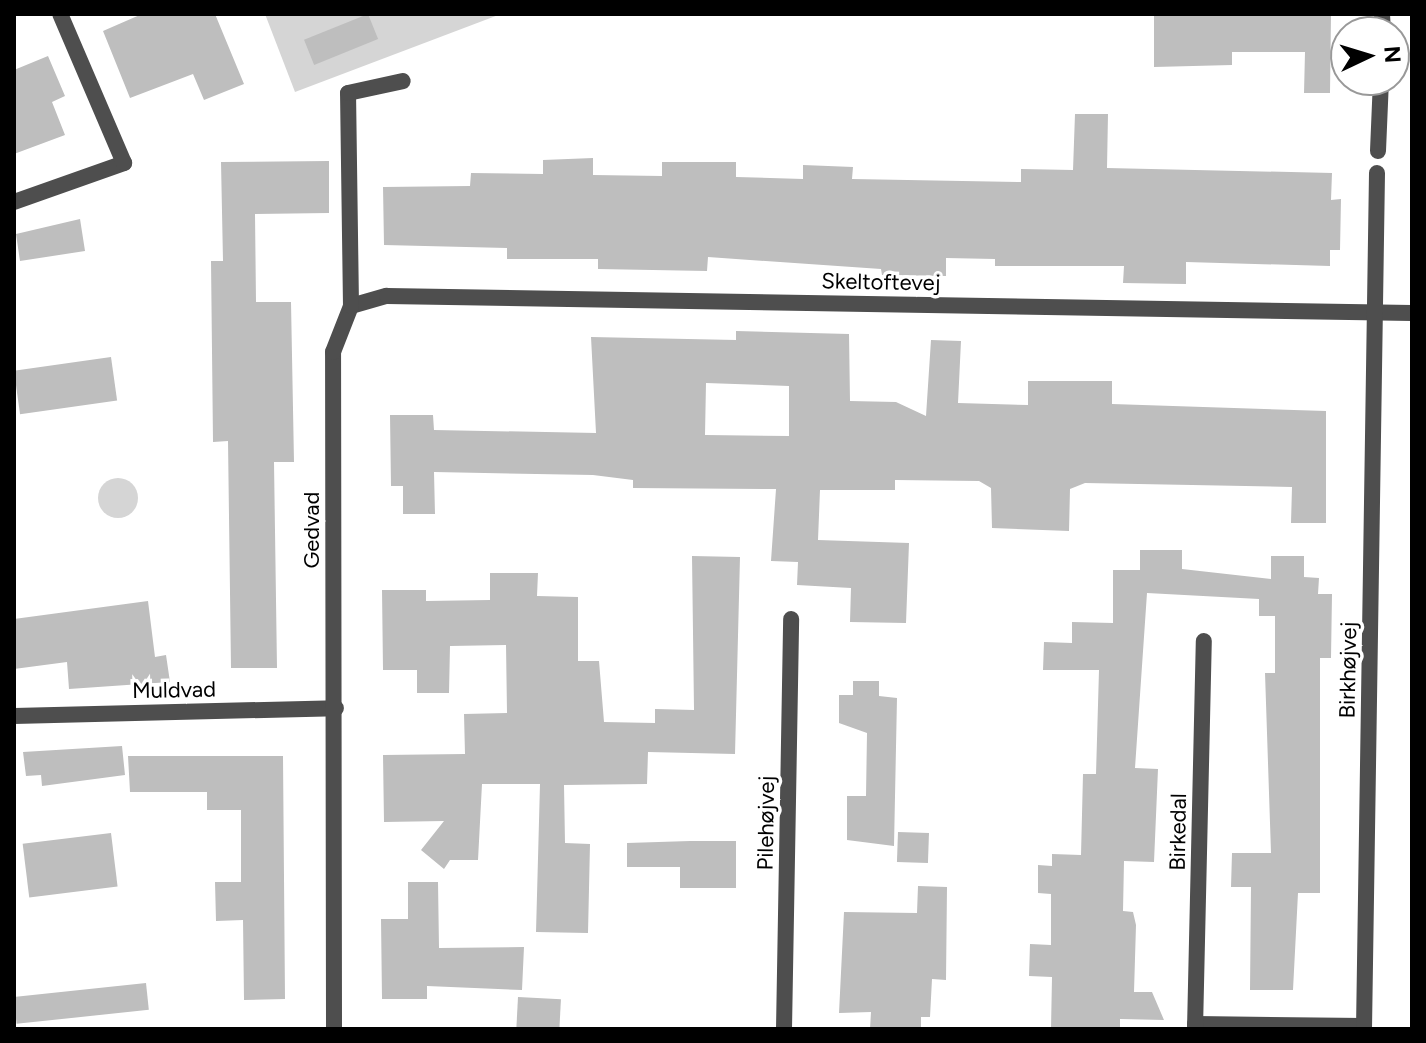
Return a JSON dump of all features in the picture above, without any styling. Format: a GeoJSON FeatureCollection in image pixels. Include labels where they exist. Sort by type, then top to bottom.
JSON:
{"type":"FeatureCollection","features":[{"type":"Feature","properties":{"kind":"street"},"geometry":{"type":"LineString","coordinates":[[14,202],[124,163],[60,14]]}},
{"type":"Feature","properties":{"kind":"street","name":"Gedvad"},"geometry":{"type":"LineString","coordinates":[[334,1029],[336,708],[333,352],[351,306],[348,93],[403,81]]}},
{"type":"Feature","properties":{"kind":"street"},"geometry":{"type":"LineString","coordinates":[[1378,151],[1380,96]]}},
{"type":"Feature","properties":{"kind":"street","name":"Birkhøjvej"},"geometry":{"type":"LineString","coordinates":[[1364,1027],[1377,173]]}},
{"type":"Feature","properties":{"kind":"street","name":"Skeltoftevej"},"geometry":{"type":"LineString","coordinates":[[351,306],[387,296],[1412,313]]}},
{"type":"Feature","properties":{"kind":"street","name":"Pilehøjvej"},"geometry":{"type":"LineString","coordinates":[[784,1029],[791,619]]}},
{"type":"Feature","properties":{"kind":"street","name":"Birkedal"},"geometry":{"type":"LineString","coordinates":[[1204,641],[1195,1027],[1364,1027]]}},
{"type":"Feature","properties":{"kind":"street","name":"Muldvad"},"geometry":{"type":"LineString","coordinates":[[14,716],[336,708]]}},
{"type":"Feature","properties":{"kind":"shaded area"},"geometry":{"type":"Polygon","coordinates":[[[265,14],[501,14],[295,92],[265,14]]]}},
{"type":"Feature","properties":{"kind":"shaded area"},"geometry":{"type":"Polygon","coordinates":[[[118,478],[132,484],[138,498],[132,512],[118,518],[104,512],[98,498],[104,484],[118,478]]]}},
{"type":"Feature","properties":{"kind":"building"},"geometry":{"type":"Polygon","coordinates":[[[142,14],[215,14],[244,84],[204,100],[193,74],[130,98],[103,31],[142,14]]]}},
{"type":"Feature","properties":{"kind":"building"},"geometry":{"type":"Polygon","coordinates":[[[368,14],[378,39],[314,65],[304,40],[368,14]]]}},
{"type":"Feature","properties":{"kind":"building"},"geometry":{"type":"Polygon","coordinates":[[[1154,14],[1331,14],[1330,93],[1304,93],[1305,52],[1232,52],[1232,65],[1154,67],[1154,14]]]}},
{"type":"Feature","properties":{"kind":"building"},"geometry":{"type":"Polygon","coordinates":[[[48,56],[65,96],[52,102],[65,135],[14,154],[14,70],[48,56]]]}},
{"type":"Feature","properties":{"kind":"building"},"geometry":{"type":"Polygon","coordinates":[[[1075,114],[1108,114],[1107,168],[1332,173],[1331,200],[1341,199],[1340,250],[1330,250],[1330,266],[1186,262],[1186,284],[1123,283],[1124,266],[995,266],[995,259],[946,258],[946,276],[882,275],[881,269],[708,257],[707,271],[598,269],[598,259],[507,259],[507,248],[384,245],[383,187],[470,186],[471,173],[543,174],[543,160],[593,158],[593,175],[662,176],[662,162],[736,162],[736,177],[803,179],[803,165],[853,167],[852,179],[1021,182],[1021,169],[1073,170],[1075,114]]]}},
{"type":"Feature","properties":{"kind":"building"},"geometry":{"type":"Polygon","coordinates":[[[329,161],[329,213],[255,214],[256,302],[291,302],[294,462],[274,462],[277,668],[231,668],[228,441],[213,442],[211,261],[223,261],[221,162],[329,161]]]}},
{"type":"Feature","properties":{"kind":"building"},"geometry":{"type":"Polygon","coordinates":[[[80,219],[85,251],[20,261],[16,234],[80,219]]]}},
{"type":"Feature","properties":{"kind":"building"},"geometry":{"type":"Polygon","coordinates":[[[736,331],[849,334],[850,401],[896,402],[926,416],[931,340],[961,341],[958,403],[1028,405],[1028,381],[1112,381],[1112,404],[1326,411],[1326,523],[1291,523],[1292,487],[1085,483],[1070,489],[1069,531],[992,528],[991,488],[979,481],[895,480],[895,490],[820,490],[818,540],[909,543],[906,623],[850,622],[851,588],[797,585],[798,562],[771,561],[776,489],[633,488],[633,480],[593,475],[434,472],[435,514],[403,514],[403,486],[391,486],[390,415],[433,415],[434,430],[596,433],[591,337],[736,340],[736,331]],[[706,383],[705,435],[789,436],[789,386],[706,383]]]}},
{"type":"Feature","properties":{"kind":"building"},"geometry":{"type":"Polygon","coordinates":[[[111,357],[117,401],[20,414],[14,371],[111,357]]]}},
{"type":"Feature","properties":{"kind":"building"},"geometry":{"type":"Polygon","coordinates":[[[1140,550],[1182,550],[1182,569],[1271,579],[1271,556],[1304,556],[1304,577],[1319,578],[1318,594],[1332,594],[1331,658],[1320,658],[1320,893],[1298,893],[1293,990],[1250,990],[1251,887],[1231,887],[1232,853],[1271,853],[1265,673],[1275,673],[1275,616],[1259,616],[1259,599],[1147,593],[1135,768],[1158,769],[1154,862],[1124,861],[1123,911],[1133,912],[1136,925],[1134,992],[1152,992],[1164,1020],[1120,1019],[1120,1029],[1051,1029],[1052,977],[1029,976],[1030,944],[1051,945],[1051,894],[1038,893],[1038,865],[1052,866],[1052,854],[1081,855],[1083,774],[1096,774],[1099,670],[1043,670],[1044,642],[1072,643],[1072,622],[1113,623],[1113,570],[1140,570],[1140,550]]]}},
{"type":"Feature","properties":{"kind":"building"},"geometry":{"type":"Polygon","coordinates":[[[692,556],[740,557],[735,754],[648,752],[647,784],[564,785],[565,843],[590,844],[588,933],[536,932],[540,784],[482,784],[478,860],[450,860],[444,869],[421,850],[444,821],[384,822],[383,755],[465,754],[464,714],[507,713],[506,645],[450,646],[449,693],[417,693],[417,670],[383,670],[382,590],[426,590],[426,601],[490,600],[490,573],[538,573],[537,596],[578,597],[578,661],[599,661],[604,722],[655,723],[655,709],[694,710],[692,556]]]}},
{"type":"Feature","properties":{"kind":"building"},"geometry":{"type":"Polygon","coordinates":[[[148,601],[155,657],[166,655],[170,682],[69,689],[67,662],[14,669],[14,619],[148,601]]]}},
{"type":"Feature","properties":{"kind":"building"},"geometry":{"type":"Polygon","coordinates":[[[853,681],[879,681],[879,696],[897,698],[894,846],[847,840],[847,796],[866,796],[867,733],[839,723],[839,695],[853,695],[853,681]]]}},
{"type":"Feature","properties":{"kind":"building"},"geometry":{"type":"Polygon","coordinates":[[[122,746],[125,775],[42,786],[41,775],[26,776],[23,752],[122,746]]]}},
{"type":"Feature","properties":{"kind":"building"},"geometry":{"type":"Polygon","coordinates":[[[128,756],[283,756],[285,999],[244,1000],[243,920],[216,921],[215,882],[241,882],[241,810],[207,810],[207,792],[130,792],[128,756]]]}},
{"type":"Feature","properties":{"kind":"building"},"geometry":{"type":"Polygon","coordinates":[[[898,832],[929,833],[928,863],[897,862],[898,832]]]}},
{"type":"Feature","properties":{"kind":"building"},"geometry":{"type":"Polygon","coordinates":[[[111,833],[118,887],[29,897],[23,844],[111,833]]]}},
{"type":"Feature","properties":{"kind":"building"},"geometry":{"type":"Polygon","coordinates":[[[736,841],[736,888],[680,888],[680,867],[627,867],[627,843],[736,841]]]}},
{"type":"Feature","properties":{"kind":"building"},"geometry":{"type":"Polygon","coordinates":[[[408,882],[438,882],[439,948],[524,947],[522,990],[427,986],[427,999],[382,999],[381,919],[408,919],[408,882]]]}},
{"type":"Feature","properties":{"kind":"building"},"geometry":{"type":"Polygon","coordinates":[[[918,886],[947,887],[946,980],[932,979],[930,1017],[921,1017],[921,1029],[870,1029],[871,1012],[839,1013],[844,912],[917,913],[918,886]]]}},
{"type":"Feature","properties":{"kind":"building"},"geometry":{"type":"Polygon","coordinates":[[[146,983],[149,1010],[17,1024],[14,997],[146,983]]]}},
{"type":"Feature","properties":{"kind":"building"},"geometry":{"type":"Polygon","coordinates":[[[518,997],[561,999],[559,1029],[516,1029],[518,997]]]}}]}
